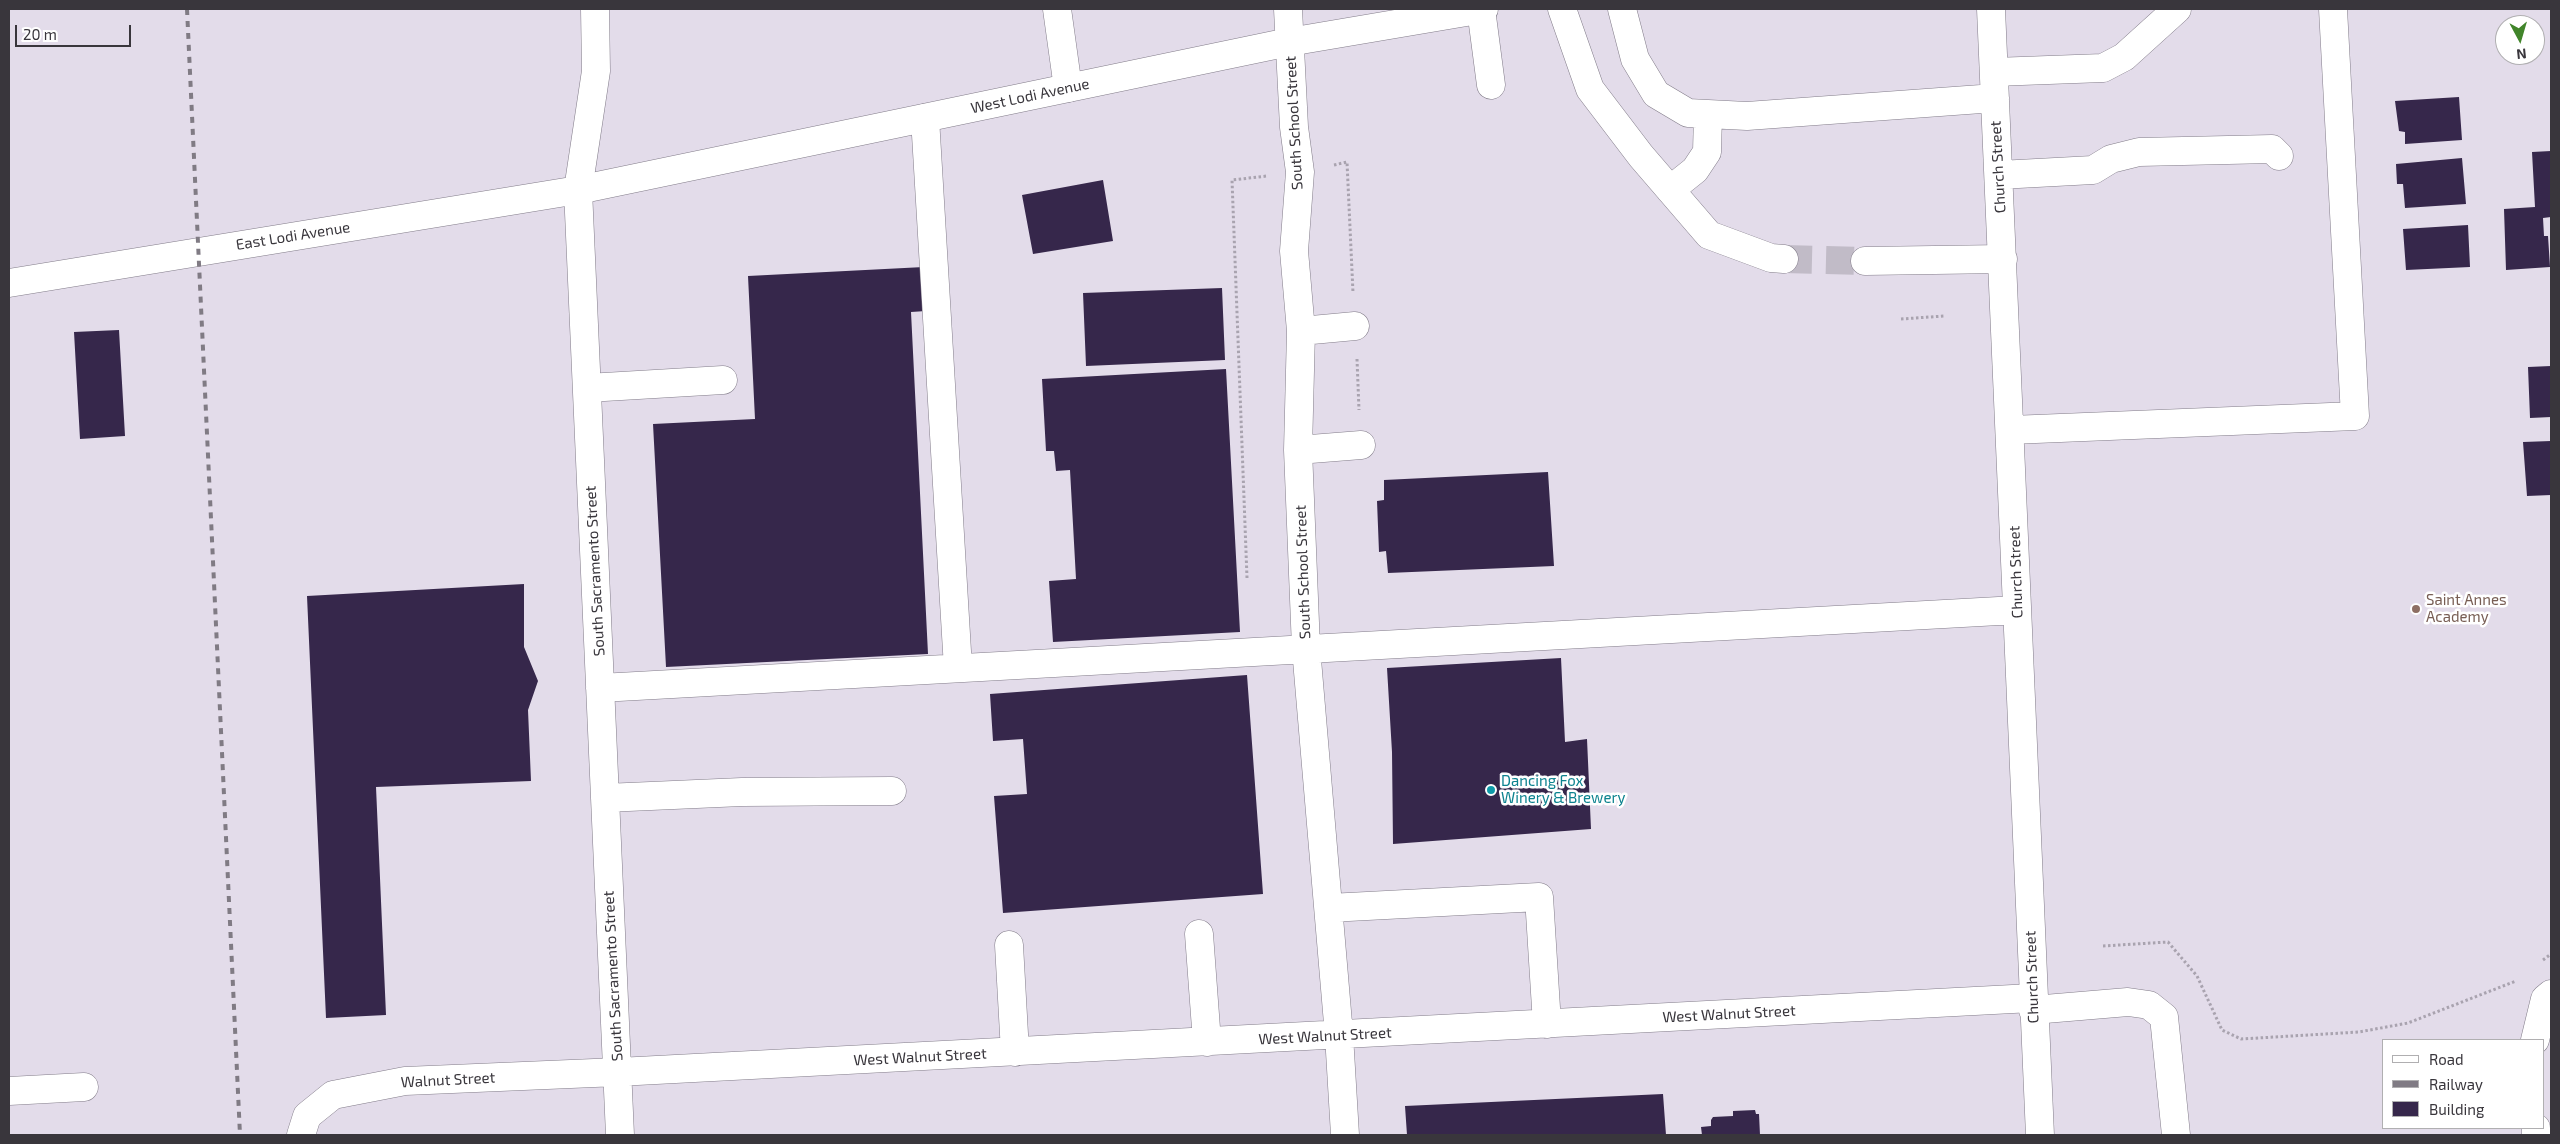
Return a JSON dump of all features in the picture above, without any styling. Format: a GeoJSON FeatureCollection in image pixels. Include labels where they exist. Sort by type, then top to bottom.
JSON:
{"type":"FeatureCollection","features":[{"type":"Feature","properties":{"kind":"street","name":"South Sacramento Street"},"geometry":{"type":"LineString","coordinates":[[595,9],[596,71],[578,190],[620,1135]]}},
{"type":"Feature","properties":{"kind":"street"},"geometry":{"type":"LineString","coordinates":[[1057,9],[1068,88]]}},
{"type":"Feature","properties":{"kind":"street","name":"South School Street"},"geometry":{"type":"LineString","coordinates":[[1288,9],[1294,127],[1300,172],[1294,252],[1301,330],[1298,450],[1306,648],[1329,908],[1345,1135]]}},
{"type":"Feature","properties":{"kind":"street","name":"West Lodi Avenue"},"geometry":{"type":"LineString","coordinates":[[578,190],[1289,42],[1482,9]]}},
{"type":"Feature","properties":{"kind":"street"},"geometry":{"type":"LineString","coordinates":[[1482,9],[1491,86]]}},
{"type":"Feature","properties":{"kind":"street"},"geometry":{"type":"LineString","coordinates":[[1562,9],[1590,89],[1641,156],[1670,190],[1710,235],[1771,258],[1784,259]]}},
{"type":"Feature","properties":{"kind":"street"},"geometry":{"type":"LineString","coordinates":[[1622,9],[1635,59],[1656,94],[1688,113],[1747,116],[1994,85],[2103,68],[2124,56],[2177,9]]}},
{"type":"Feature","properties":{"kind":"street","name":"Church Street"},"geometry":{"type":"LineString","coordinates":[[1991,9],[2011,430],[2032,1004],[2040,1135]]}},
{"type":"Feature","properties":{"kind":"street"},"geometry":{"type":"LineString","coordinates":[[2011,430],[2355,416],[2333,9]]}},
{"type":"Feature","properties":{"kind":"street"},"geometry":{"type":"LineString","coordinates":[[1670,190],[1695,170],[1707,152],[1708,114]]}},
{"type":"Feature","properties":{"kind":"street"},"geometry":{"type":"LineString","coordinates":[[925,118],[958,668]]}},
{"type":"Feature","properties":{"kind":"street"},"geometry":{"type":"LineString","coordinates":[[1999,175],[2093,170],[2111,159],[2139,152],[2272,149],[2279,156]]}},
{"type":"Feature","properties":{"kind":"street","name":"East Lodi Avenue"},"geometry":{"type":"LineString","coordinates":[[9,283],[578,190]]}},
{"type":"Feature","properties":{"kind":"street"},"geometry":{"type":"LineString","coordinates":[[1865,261],[2003,260]]}},
{"type":"Feature","properties":{"kind":"street"},"geometry":{"type":"LineString","coordinates":[[1301,330],[1355,326]]}},
{"type":"Feature","properties":{"kind":"street"},"geometry":{"type":"LineString","coordinates":[[587,388],[723,380]]}},
{"type":"Feature","properties":{"kind":"street"},"geometry":{"type":"LineString","coordinates":[[1298,450],[1361,445]]}},
{"type":"Feature","properties":{"kind":"street"},"geometry":{"type":"LineString","coordinates":[[600,688],[2017,610]]}},
{"type":"Feature","properties":{"kind":"street"},"geometry":{"type":"LineString","coordinates":[[605,798],[742,792],[892,791]]}},
{"type":"Feature","properties":{"kind":"street"},"geometry":{"type":"LineString","coordinates":[[1329,908],[1539,897],[1547,1024]]}},
{"type":"Feature","properties":{"kind":"street"},"geometry":{"type":"LineString","coordinates":[[1199,934],[1207,1042]]}},
{"type":"Feature","properties":{"kind":"street"},"geometry":{"type":"LineString","coordinates":[[1008,945],[1015,1052]]}},
{"type":"Feature","properties":{"kind":"street"},"geometry":{"type":"LineString","coordinates":[[2535,1039],[2545,999],[2551,994]]}},
{"type":"Feature","properties":{"kind":"street","name":"West Walnut Street"},"geometry":{"type":"LineString","coordinates":[[618,1072],[1547,1024],[2032,1004],[2128,1002],[2149,1005],[2164,1017],[2176,1135]]}},
{"type":"Feature","properties":{"kind":"street","name":"Walnut Street"},"geometry":{"type":"LineString","coordinates":[[301,1135],[307,1116],[333,1095],[405,1081],[618,1072]]}},
{"type":"Feature","properties":{"kind":"street"},"geometry":{"type":"LineString","coordinates":[[9,1091],[84,1087]]}},
{"type":"Feature","properties":{"kind":"path"},"geometry":{"type":"LineString","coordinates":[[1901,319],[1944,316]]}},
{"type":"Feature","properties":{"kind":"path"},"geometry":{"type":"LineString","coordinates":[[1355,326],[1361,445]]}},
{"type":"Feature","properties":{"kind":"path"},"geometry":{"type":"LineString","coordinates":[[2103,946],[2168,942],[2197,976],[2222,1030],[2241,1039],[2358,1032],[2408,1023],[2515,982],[2522,976]]}},
{"type":"Feature","properties":{"kind":"path"},"geometry":{"type":"LineString","coordinates":[[2537,965],[2551,954]]}},
{"type":"Feature","properties":{"kind":"building"},"geometry":{"type":"Polygon","coordinates":[[[2459,97],[2462,140],[2405,144],[2405,132],[2399,131],[2395,101],[2459,97]]]}},
{"type":"Feature","properties":{"kind":"building"},"geometry":{"type":"Polygon","coordinates":[[[2551,151],[2551,217],[2543,218],[2544,236],[2548,236],[2550,267],[2506,270],[2504,209],[2535,207],[2532,152],[2551,151]]]}},
{"type":"Feature","properties":{"kind":"building"},"geometry":{"type":"Polygon","coordinates":[[[2462,158],[2466,204],[2405,208],[2403,184],[2397,184],[2396,164],[2462,158]]]}},
{"type":"Feature","properties":{"kind":"building"},"geometry":{"type":"Polygon","coordinates":[[[1103,180],[1113,241],[1033,254],[1022,195],[1103,180]]]}},
{"type":"Feature","properties":{"kind":"building"},"geometry":{"type":"Polygon","coordinates":[[[2468,225],[2470,267],[2406,270],[2403,229],[2468,225]]]}},
{"type":"Feature","properties":{"kind":"building"},"geometry":{"type":"Polygon","coordinates":[[[924,267],[926,311],[911,312],[928,654],[666,667],[653,424],[755,419],[748,276],[924,267]]]}},
{"type":"Feature","properties":{"kind":"building"},"geometry":{"type":"Polygon","coordinates":[[[1222,288],[1225,360],[1086,366],[1083,293],[1222,288]]]}},
{"type":"Feature","properties":{"kind":"building"},"geometry":{"type":"Polygon","coordinates":[[[119,330],[125,436],[80,439],[74,332],[119,330]]]}},
{"type":"Feature","properties":{"kind":"building"},"geometry":{"type":"Polygon","coordinates":[[[2551,366],[2551,417],[2530,418],[2528,367],[2551,366]]]}},
{"type":"Feature","properties":{"kind":"building"},"geometry":{"type":"Polygon","coordinates":[[[1226,369],[1240,632],[1053,642],[1049,581],[1076,579],[1070,470],[1056,471],[1054,451],[1046,451],[1042,379],[1226,369]]]}},
{"type":"Feature","properties":{"kind":"building"},"geometry":{"type":"Polygon","coordinates":[[[2551,441],[2551,495],[2527,496],[2523,442],[2551,441]]]}},
{"type":"Feature","properties":{"kind":"building"},"geometry":{"type":"Polygon","coordinates":[[[1548,472],[1554,566],[1388,573],[1386,551],[1379,552],[1377,501],[1384,500],[1384,480],[1548,472]]]}},
{"type":"Feature","properties":{"kind":"building"},"geometry":{"type":"Polygon","coordinates":[[[524,584],[524,647],[538,681],[528,710],[531,781],[376,787],[386,1015],[326,1018],[307,596],[524,584]]]}},
{"type":"Feature","properties":{"kind":"building"},"geometry":{"type":"Polygon","coordinates":[[[1561,658],[1565,742],[1587,739],[1591,829],[1393,844],[1392,752],[1387,668],[1561,658]]]}},
{"type":"Feature","properties":{"kind":"building"},"geometry":{"type":"Polygon","coordinates":[[[1247,675],[1263,894],[1003,913],[994,796],[1027,794],[1023,739],[993,741],[990,694],[1247,675]]]}},
{"type":"Feature","properties":{"kind":"building"},"geometry":{"type":"Polygon","coordinates":[[[1663,1094],[1666,1135],[1407,1135],[1405,1106],[1663,1094]]]}},
{"type":"Feature","properties":{"kind":"building"},"geometry":{"type":"Polygon","coordinates":[[[1755,1110],[1756,1114],[1759,1114],[1760,1135],[1702,1135],[1701,1127],[1711,1126],[1713,1117],[1733,1116],[1733,1111],[1755,1110]]]}},
{"type":"Feature","properties":{"kind":"tunnel"},"geometry":{"type":"LineString","coordinates":[[1784,259],[1865,261]]}},
{"type":"Feature","properties":{"kind":"railway"},"geometry":{"type":"LineString","coordinates":[[187,9],[240,1135]]}},
{"type":"Feature","properties":{"kind":"place","name":"Saint Annes Academy"},"geometry":{"type":"Point","coordinates":[2416,609]}},
{"type":"Feature","properties":{"kind":"place","name":"Dancing Fox Winery & Brewery"},"geometry":{"type":"Point","coordinates":[1491,790]}}]}
